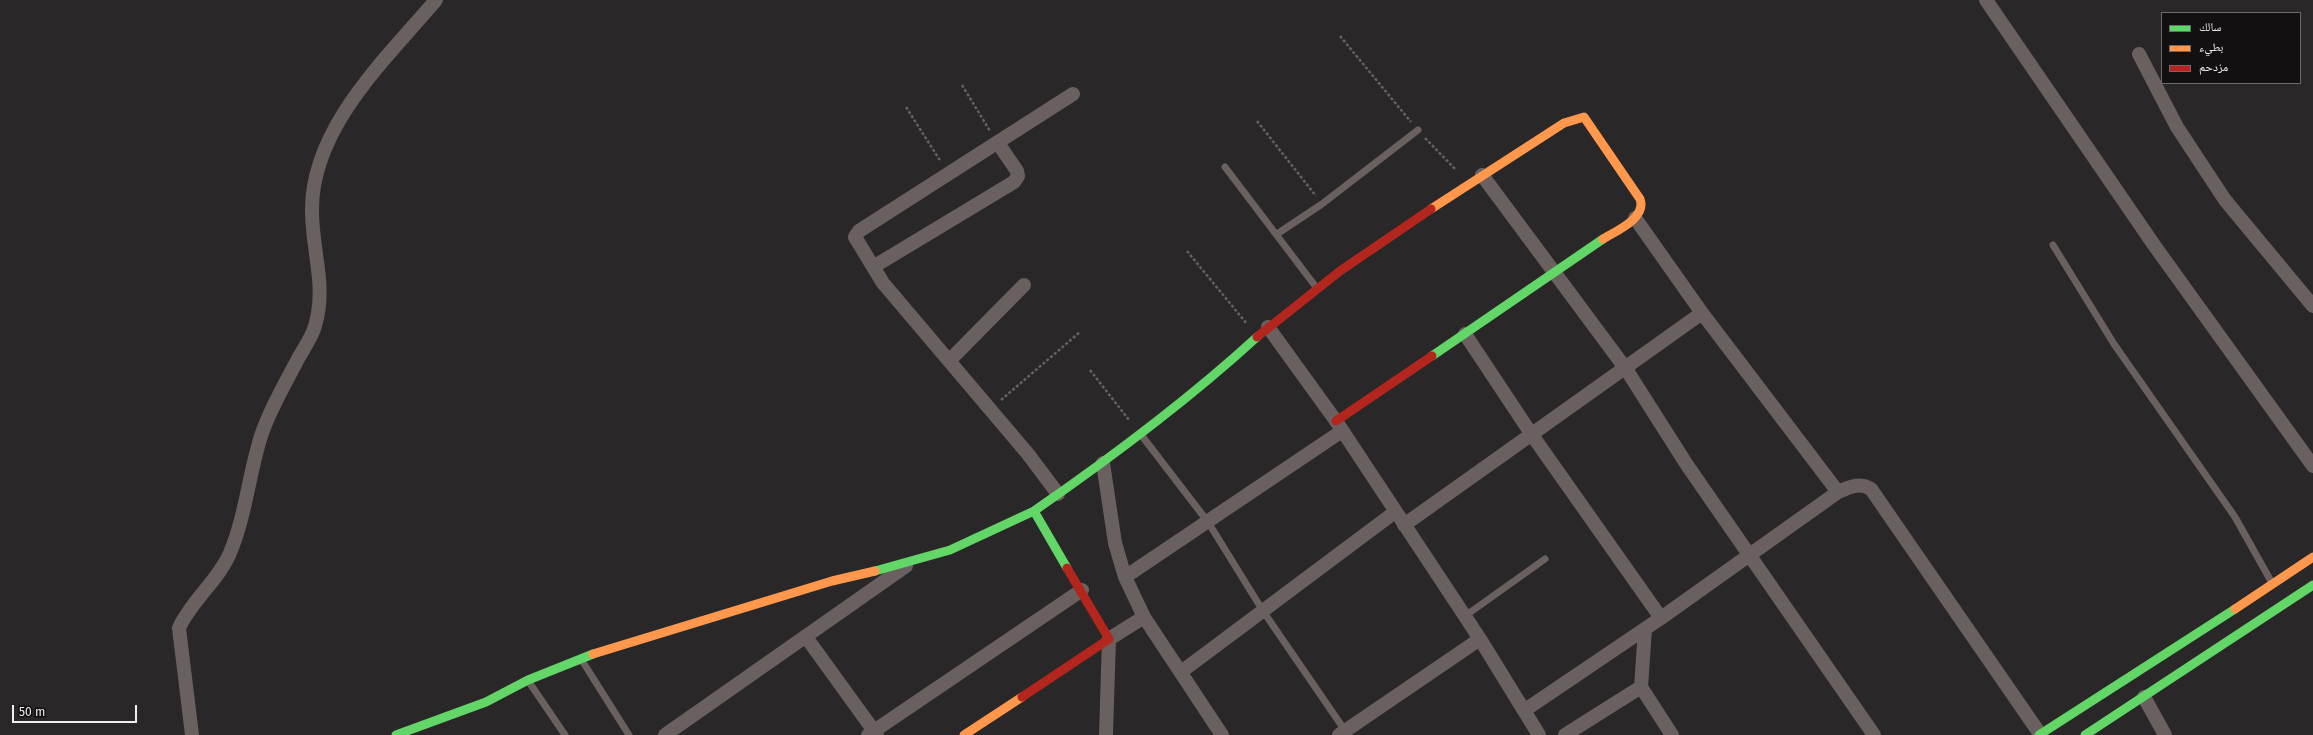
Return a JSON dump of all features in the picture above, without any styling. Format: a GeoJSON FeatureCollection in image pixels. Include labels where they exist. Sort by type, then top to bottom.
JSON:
{"type":"FeatureCollection","features":[{"type":"Feature","properties":{"kind":"street"},"geometry":{"type":"LineString","coordinates":[[192,735],[178,628],[182,620],[209,587],[230,553],[243,510],[262,433],[281,390],[315,328],[321,300],[321,277],[312,211],[318,169],[332,131],[365,84],[436,0]]}},
{"type":"Feature","properties":{"kind":"street"},"geometry":{"type":"LineString","coordinates":[[1986,0],[2154,245],[2313,466]]}},
{"type":"Feature","properties":{"kind":"street"},"geometry":{"type":"LineString","coordinates":[[2139,54],[2177,127],[2225,200],[2313,306]]}},
{"type":"Feature","properties":{"kind":"street"},"geometry":{"type":"LineString","coordinates":[[1058,494],[1028,454],[883,283],[855,237],[859,232],[1073,94]]}},
{"type":"Feature","properties":{"kind":"street"},"geometry":{"type":"LineString","coordinates":[[396,735],[486,702],[528,680],[580,658],[825,583],[911,562],[950,550],[1034,510],[1104,463],[1212,378],[1257,336],[1317,289],[1482,175],[1564,123],[1576,118],[1584,117],[1590,123],[1640,199],[1643,206],[1635,218],[1465,334],[1208,522],[1125,577]]}},
{"type":"Feature","properties":{"kind":"street"},"geometry":{"type":"LineString","coordinates":[[873,266],[1014,182],[1018,176],[1017,170],[998,143]]}},
{"type":"Feature","properties":{"kind":"street"},"geometry":{"type":"LineString","coordinates":[[1482,175],[1553,273],[1626,369],[1687,465],[1874,735]]}},
{"type":"Feature","properties":{"kind":"street"},"geometry":{"type":"LineString","coordinates":[[1635,218],[1702,313],[1838,492]]}},
{"type":"Feature","properties":{"kind":"street"},"geometry":{"type":"LineString","coordinates":[[949,361],[1024,285]]}},
{"type":"Feature","properties":{"kind":"street"},"geometry":{"type":"LineString","coordinates":[[1404,525],[1626,369],[1702,313]]}},
{"type":"Feature","properties":{"kind":"street"},"geometry":{"type":"LineString","coordinates":[[1268,327],[1339,426],[1480,638],[1539,735]]}},
{"type":"Feature","properties":{"kind":"street"},"geometry":{"type":"LineString","coordinates":[[1465,334],[1532,435],[1660,618]]}},
{"type":"Feature","properties":{"kind":"street"},"geometry":{"type":"LineString","coordinates":[[1104,463],[1115,542],[1125,577],[1144,617],[1222,735]]}},
{"type":"Feature","properties":{"kind":"street"},"geometry":{"type":"LineString","coordinates":[[1525,710],[1645,629],[1838,492],[1856,485],[1864,485],[1871,489],[2039,735],[2134,672],[2273,585],[2313,557]]}},
{"type":"Feature","properties":{"kind":"street"},"geometry":{"type":"LineString","coordinates":[[1034,510],[1082,590],[1109,639],[1106,735]]}},
{"type":"Feature","properties":{"kind":"street"},"geometry":{"type":"LineString","coordinates":[[1181,672],[1395,512]]}},
{"type":"Feature","properties":{"kind":"street"},"geometry":{"type":"LineString","coordinates":[[665,735],[911,562]]}},
{"type":"Feature","properties":{"kind":"street"},"geometry":{"type":"LineString","coordinates":[[2085,735],[2313,585]]}},
{"type":"Feature","properties":{"kind":"street"},"geometry":{"type":"LineString","coordinates":[[806,637],[873,734],[1082,590]]}},
{"type":"Feature","properties":{"kind":"street"},"geometry":{"type":"LineString","coordinates":[[964,735],[1144,617]]}},
{"type":"Feature","properties":{"kind":"street"},"geometry":{"type":"LineString","coordinates":[[1645,629],[1641,687],[1672,735]]}},
{"type":"Feature","properties":{"kind":"street"},"geometry":{"type":"LineString","coordinates":[[1344,734],[1480,638]]}},
{"type":"Feature","properties":{"kind":"street"},"geometry":{"type":"LineString","coordinates":[[1565,735],[1641,687]]}},
{"type":"Feature","properties":{"kind":"street"},"geometry":{"type":"LineString","coordinates":[[2144,697],[2165,735]]}},
{"type":"Feature","properties":{"kind":"lane"},"geometry":{"type":"LineString","coordinates":[[1277,234],[1322,204],[1418,130]]}},
{"type":"Feature","properties":{"kind":"lane"},"geometry":{"type":"LineString","coordinates":[[1225,167],[1317,289]]}},
{"type":"Feature","properties":{"kind":"lane"},"geometry":{"type":"LineString","coordinates":[[2053,245],[2114,344],[2235,517],[2273,585]]}},
{"type":"Feature","properties":{"kind":"lane"},"geometry":{"type":"LineString","coordinates":[[1141,434],[1208,522],[1263,611],[1344,734]]}},
{"type":"Feature","properties":{"kind":"lane"},"geometry":{"type":"LineString","coordinates":[[1465,616],[1545,559]]}},
{"type":"Feature","properties":{"kind":"lane"},"geometry":{"type":"LineString","coordinates":[[580,658],[629,735]]}},
{"type":"Feature","properties":{"kind":"lane"},"geometry":{"type":"LineString","coordinates":[[528,680],[565,735]]}},
{"type":"Feature","properties":{"kind":"path"},"geometry":{"type":"LineString","coordinates":[[1340,36],[1418,130],[1469,184]]}},
{"type":"Feature","properties":{"kind":"path"},"geometry":{"type":"LineString","coordinates":[[962,85],[998,143]]}},
{"type":"Feature","properties":{"kind":"path"},"geometry":{"type":"LineString","coordinates":[[906,107],[948,175]]}},
{"type":"Feature","properties":{"kind":"path"},"geometry":{"type":"LineString","coordinates":[[1257,121],[1322,204]]}},
{"type":"Feature","properties":{"kind":"path"},"geometry":{"type":"LineString","coordinates":[[1187,251],[1257,336]]}},
{"type":"Feature","properties":{"kind":"path"},"geometry":{"type":"LineString","coordinates":[[990,410],[1080,332]]}},
{"type":"Feature","properties":{"kind":"path"},"geometry":{"type":"LineString","coordinates":[[1090,370],[1141,434]]}},
{"type":"Feature","properties":{"kind":"traffic: fast"},"geometry":{"type":"LineString","coordinates":[[1432,356],[1603,239]]}},
{"type":"Feature","properties":{"kind":"traffic: fast"},"geometry":{"type":"LineString","coordinates":[[1034,511],[1148,428],[1204,384],[1257,337]]}},
{"type":"Feature","properties":{"kind":"traffic: fast"},"geometry":{"type":"LineString","coordinates":[[875,571],[950,550],[1034,511],[1067,568]]}},
{"type":"Feature","properties":{"kind":"traffic: fast"},"geometry":{"type":"LineString","coordinates":[[2085,735],[2313,585]]}},
{"type":"Feature","properties":{"kind":"traffic: fast"},"geometry":{"type":"LineString","coordinates":[[2039,735],[2235,609]]}},
{"type":"Feature","properties":{"kind":"traffic: fast"},"geometry":{"type":"LineString","coordinates":[[396,735],[486,702],[528,680],[593,654]]}},
{"type":"Feature","properties":{"kind":"traffic: slow"},"geometry":{"type":"LineString","coordinates":[[1431,209],[1564,123],[1584,117],[1640,199],[1641,206],[1635,218],[1622,228],[1603,239]]}},
{"type":"Feature","properties":{"kind":"traffic: slow"},"geometry":{"type":"LineString","coordinates":[[2235,609],[2313,557]]}},
{"type":"Feature","properties":{"kind":"traffic: slow"},"geometry":{"type":"LineString","coordinates":[[593,654],[832,581],[875,571]]}},
{"type":"Feature","properties":{"kind":"traffic: slow"},"geometry":{"type":"LineString","coordinates":[[964,735],[1022,697]]}},
{"type":"Feature","properties":{"kind":"traffic: jam"},"geometry":{"type":"LineString","coordinates":[[1257,337],[1340,271],[1431,209]]}},
{"type":"Feature","properties":{"kind":"traffic: jam"},"geometry":{"type":"LineString","coordinates":[[1336,421],[1432,356]]}},
{"type":"Feature","properties":{"kind":"traffic: jam"},"geometry":{"type":"LineString","coordinates":[[1022,697],[1109,639],[1067,568]]}}]}
